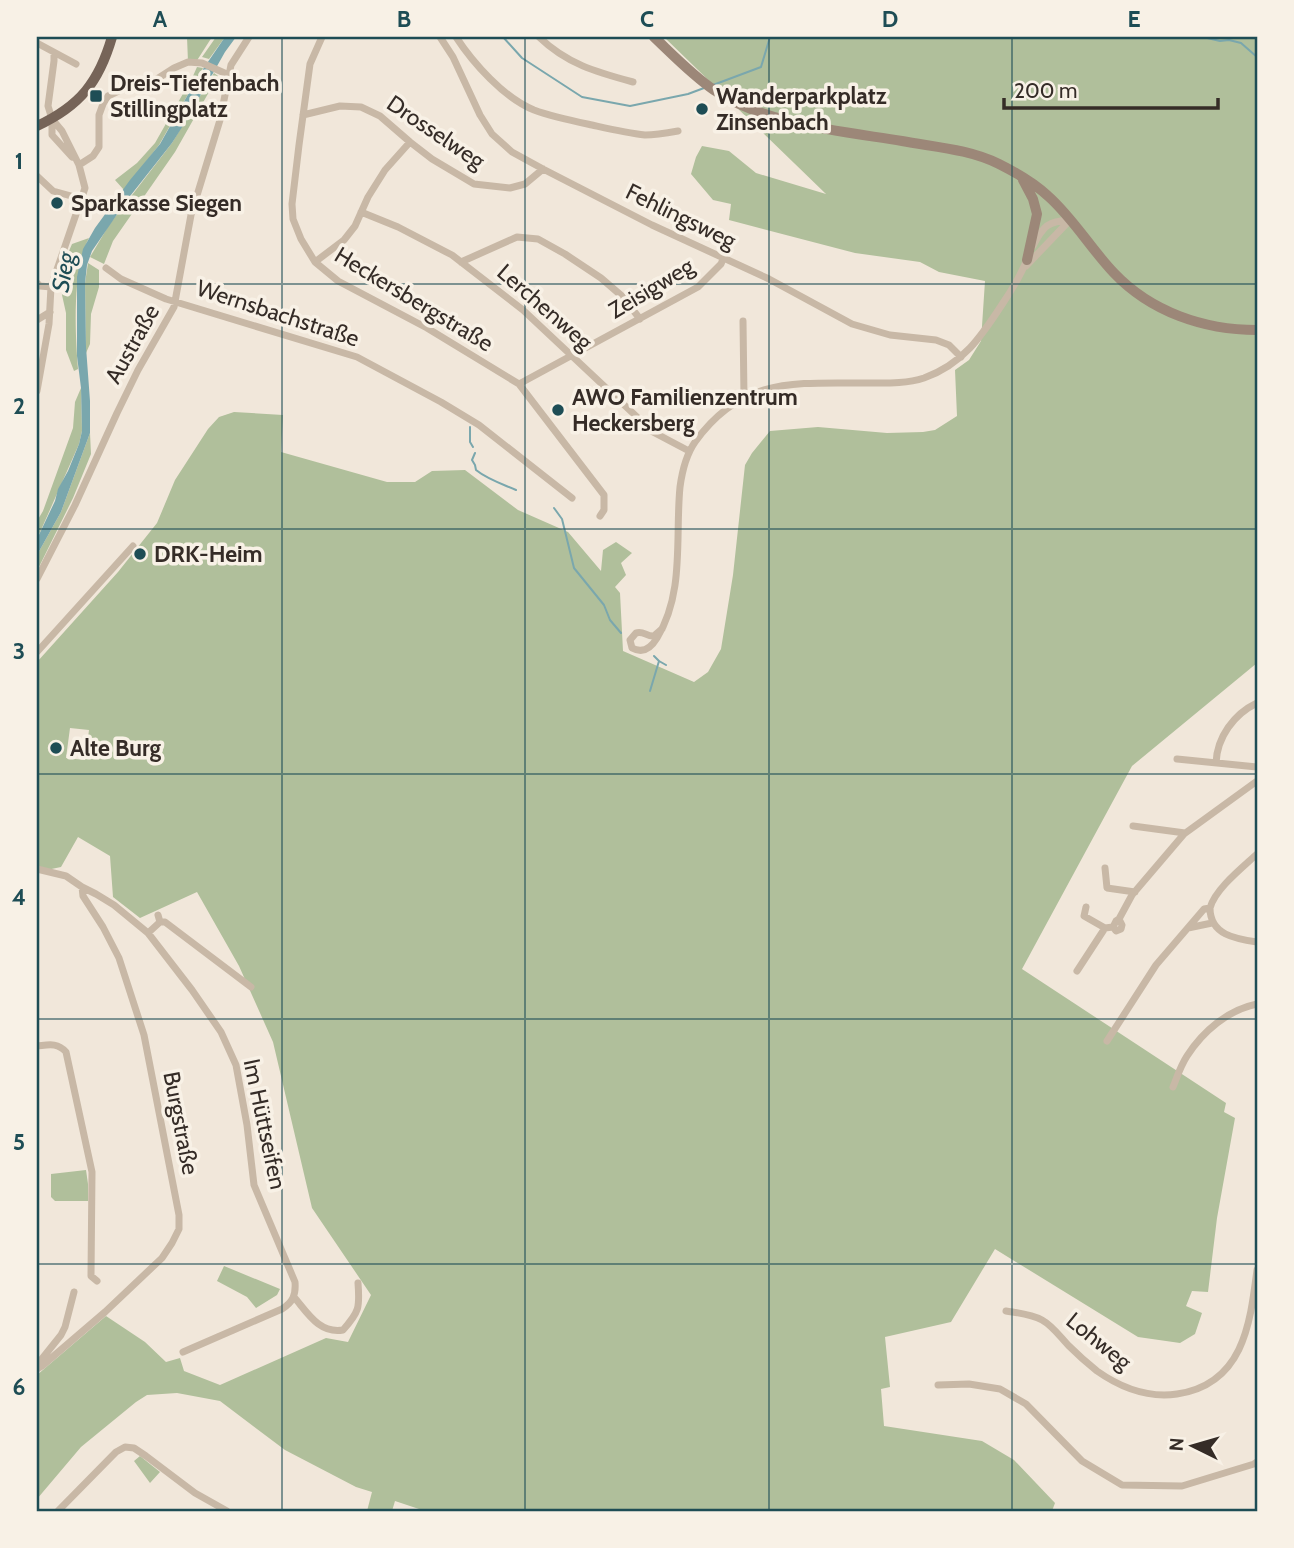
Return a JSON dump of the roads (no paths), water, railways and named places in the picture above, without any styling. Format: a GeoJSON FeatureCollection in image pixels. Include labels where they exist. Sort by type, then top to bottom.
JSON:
{"type":"FeatureCollection","features":[{"type":"Feature","properties":{"kind":"main road"},"geometry":{"type":"LineString","coordinates":[[37,126],[76,102],[89,87],[105,61],[112,37]]}},
{"type":"Feature","properties":{"kind":"street","name":"Austraße"},"geometry":{"type":"LineString","coordinates":[[37,579],[138,370],[174,307],[191,215],[220,120],[231,65],[249,37]]}},
{"type":"Feature","properties":{"kind":"street","name":"Heckersbergstraße"},"geometry":{"type":"LineString","coordinates":[[322,37],[310,64],[296,169],[293,219],[301,239],[315,262],[338,281],[427,328],[519,384],[604,495],[604,510],[600,516]]}},
{"type":"Feature","properties":{"kind":"street","name":"Fehlingsweg"},"geometry":{"type":"LineString","coordinates":[[440,37],[453,57],[480,115],[492,134],[512,152],[723,259],[769,279],[852,324],[890,335],[936,340],[949,345],[961,357]]}},
{"type":"Feature","properties":{"kind":"street"},"geometry":{"type":"LineString","coordinates":[[456,37],[484,73],[531,109],[617,131],[648,135],[678,131]]}},
{"type":"Feature","properties":{"kind":"street"},"geometry":{"type":"LineString","coordinates":[[539,37],[572,62],[595,72],[633,82]]}},
{"type":"Feature","properties":{"kind":"street"},"geometry":{"type":"LineString","coordinates":[[654,37],[701,80],[736,102],[780,119],[974,154],[997,163],[1049,196],[1115,275],[1154,304],[1195,322],[1237,330],[1257,330]]}},
{"type":"Feature","properties":{"kind":"street"},"geometry":{"type":"LineString","coordinates":[[37,43],[76,64]]}},
{"type":"Feature","properties":{"kind":"street"},"geometry":{"type":"LineString","coordinates":[[37,391],[49,324],[51,287],[85,188],[79,166],[52,135],[52,119],[48,106],[54,53]]}},
{"type":"Feature","properties":{"kind":"street"},"geometry":{"type":"LineString","coordinates":[[79,166],[93,156],[99,147],[99,115],[108,96],[125,88],[146,86],[182,64],[202,63],[229,75]]}},
{"type":"Feature","properties":{"kind":"street","name":"Drosselweg"},"geometry":{"type":"LineString","coordinates":[[303,115],[340,106],[360,107],[380,116],[432,159],[474,184],[510,188],[525,184],[543,169]]}},
{"type":"Feature","properties":{"kind":"street"},"geometry":{"type":"LineString","coordinates":[[315,262],[344,240],[355,226],[368,197],[385,170],[410,142]]}},
{"type":"Feature","properties":{"kind":"street"},"geometry":{"type":"LineString","coordinates":[[1021,176],[1033,199],[1037,214],[1025,264]]}},
{"type":"Feature","properties":{"kind":"street"},"geometry":{"type":"LineString","coordinates":[[39,178],[53,191],[82,199]]}},
{"type":"Feature","properties":{"kind":"street"},"geometry":{"type":"LineString","coordinates":[[37,187],[39,178]]}},
{"type":"Feature","properties":{"kind":"street","name":"Lerchenweg"},"geometry":{"type":"LineString","coordinates":[[361,212],[398,227],[452,255],[523,310],[653,432],[689,451]]}},
{"type":"Feature","properties":{"kind":"street"},"geometry":{"type":"LineString","coordinates":[[662,629],[654,636],[636,633],[630,640],[632,648],[645,650],[655,641],[662,629],[670,607],[678,559],[680,485],[689,451],[707,426],[721,412],[744,397],[769,387],[796,383],[894,383],[921,379],[945,369],[976,343],[986,329],[1044,228],[1052,223],[1070,220]]}},
{"type":"Feature","properties":{"kind":"street"},"geometry":{"type":"LineString","coordinates":[[1025,264],[1070,220]]}},
{"type":"Feature","properties":{"kind":"street"},"geometry":{"type":"LineString","coordinates":[[461,262],[517,237],[538,239],[601,278],[623,298],[640,319]]}},
{"type":"Feature","properties":{"kind":"street","name":"Zeisigweg"},"geometry":{"type":"LineString","coordinates":[[519,384],[698,287],[723,259]]}},
{"type":"Feature","properties":{"kind":"street","name":"Wernsbachstraße"},"geometry":{"type":"LineString","coordinates":[[106,268],[121,279],[166,299],[357,357],[479,425],[572,498]]}},
{"type":"Feature","properties":{"kind":"street"},"geometry":{"type":"LineString","coordinates":[[37,283],[51,287]]}},
{"type":"Feature","properties":{"kind":"street"},"geometry":{"type":"LineString","coordinates":[[37,320],[50,312]]}},
{"type":"Feature","properties":{"kind":"street"},"geometry":{"type":"LineString","coordinates":[[743,321],[744,397]]}},
{"type":"Feature","properties":{"kind":"street"},"geometry":{"type":"LineString","coordinates":[[37,652],[133,546]]}},
{"type":"Feature","properties":{"kind":"street"},"geometry":{"type":"LineString","coordinates":[[1216,763],[1217,750],[1227,729],[1248,707],[1257,703]]}},
{"type":"Feature","properties":{"kind":"street"},"geometry":{"type":"LineString","coordinates":[[1177,759],[1257,767]]}},
{"type":"Feature","properties":{"kind":"street"},"geometry":{"type":"LineString","coordinates":[[1077,971],[1109,927],[1119,919],[1135,892],[1185,833],[1257,781]]}},
{"type":"Feature","properties":{"kind":"street"},"geometry":{"type":"LineString","coordinates":[[1133,826],[1185,833]]}},
{"type":"Feature","properties":{"kind":"street"},"geometry":{"type":"LineString","coordinates":[[1257,854],[1212,900],[1210,908],[1212,923],[1228,936],[1257,942]]}},
{"type":"Feature","properties":{"kind":"street"},"geometry":{"type":"LineString","coordinates":[[1105,868],[1107,888],[1135,892]]}},
{"type":"Feature","properties":{"kind":"street"},"geometry":{"type":"LineString","coordinates":[[37,869],[66,876],[82,887]]}},
{"type":"Feature","properties":{"kind":"street","name":"Im Hüttseifen"},"geometry":{"type":"LineString","coordinates":[[82,887],[114,905],[148,933],[221,1032],[236,1065],[254,1185],[295,1282],[294,1297],[318,1325],[327,1330],[343,1330],[360,1304],[358,1283]]}},
{"type":"Feature","properties":{"kind":"street","name":"Burgstraße"},"geometry":{"type":"LineString","coordinates":[[37,1367],[105,1312],[162,1258],[179,1229],[179,1214],[144,1035],[119,958],[83,896],[82,887]]}},
{"type":"Feature","properties":{"kind":"street"},"geometry":{"type":"LineString","coordinates":[[1086,906],[1084,916],[1109,927]]}},
{"type":"Feature","properties":{"kind":"street"},"geometry":{"type":"LineString","coordinates":[[1107,1041],[1156,965],[1204,908],[1210,908]]}},
{"type":"Feature","properties":{"kind":"street"},"geometry":{"type":"LineString","coordinates":[[148,933],[159,919],[165,922],[251,987]]}},
{"type":"Feature","properties":{"kind":"street"},"geometry":{"type":"LineString","coordinates":[[1187,928],[1212,923]]}},
{"type":"Feature","properties":{"kind":"street"},"geometry":{"type":"LineString","coordinates":[[1173,1087],[1185,1058],[1203,1035],[1224,1017],[1257,1004]]}},
{"type":"Feature","properties":{"kind":"street"},"geometry":{"type":"LineString","coordinates":[[37,1046],[54,1044],[65,1052],[92,1172],[91,1276],[97,1280]]}},
{"type":"Feature","properties":{"kind":"street","name":"Lohweg"},"geometry":{"type":"LineString","coordinates":[[1006,1311],[1034,1316],[1045,1321],[1097,1371],[1122,1386],[1151,1395],[1177,1394],[1214,1381],[1231,1363],[1248,1328],[1257,1270]]}},
{"type":"Feature","properties":{"kind":"street","name":"Burgstraße"},"geometry":{"type":"LineString","coordinates":[[37,1367],[61,1335],[74,1292]]}},
{"type":"Feature","properties":{"kind":"street"},"geometry":{"type":"LineString","coordinates":[[183,1352],[282,1309],[289,1305],[294,1297]]}},
{"type":"Feature","properties":{"kind":"street"},"geometry":{"type":"LineString","coordinates":[[938,1385],[969,1384],[1007,1393],[1026,1404],[1082,1461],[1122,1485],[1182,1486],[1257,1462]]}},
{"type":"Feature","properties":{"kind":"street"},"geometry":{"type":"LineString","coordinates":[[58,1511],[116,1452],[125,1447],[134,1448],[195,1493],[227,1511]]}},
{"type":"Feature","properties":{"kind":"water"},"geometry":{"type":"Polygon","coordinates":[[[225,37],[236,37],[186,121],[92,251],[85,283],[90,433],[61,512],[37,555],[37,539],[68,471],[82,431],[77,356],[77,277],[83,249],[130,180],[160,144],[199,75],[225,37]]]}},
{"type":"Feature","properties":{"kind":"waterway"},"geometry":{"type":"LineString","coordinates":[[503,37],[522,58],[582,97],[630,106],[704,88]]}},
{"type":"Feature","properties":{"kind":"waterway"},"geometry":{"type":"LineString","coordinates":[[713,85],[761,67],[770,37]]}},
{"type":"Feature","properties":{"kind":"waterway"},"geometry":{"type":"LineString","coordinates":[[1203,37],[1241,43],[1257,57]]}},
{"type":"Feature","properties":{"kind":"waterway"},"geometry":{"type":"LineString","coordinates":[[470,427],[470,442],[473,447]]}},
{"type":"Feature","properties":{"kind":"waterway"},"geometry":{"type":"LineString","coordinates":[[475,453],[472,460],[476,470],[516,490]]}},
{"type":"Feature","properties":{"kind":"waterway"},"geometry":{"type":"LineString","coordinates":[[554,508],[562,519],[574,568],[604,605],[610,620],[621,633]]}},
{"type":"Feature","properties":{"kind":"waterway"},"geometry":{"type":"LineString","coordinates":[[654,656],[666,665]]}},
{"type":"Feature","properties":{"kind":"waterway"},"geometry":{"type":"LineString","coordinates":[[650,691],[659,661]]}},
{"type":"Feature","properties":{"kind":"place","name":"Dreis-Tiefenbach Stillingplatz"},"geometry":{"type":"Point","coordinates":[96,96]}},
{"type":"Feature","properties":{"kind":"place","name":"Wanderparkplatz Zinsenbach"},"geometry":{"type":"Point","coordinates":[702,109]}},
{"type":"Feature","properties":{"kind":"place","name":"Sparkasse Siegen"},"geometry":{"type":"Point","coordinates":[57,203]}},
{"type":"Feature","properties":{"kind":"place","name":"AWO Familienzentrum Heckersberg"},"geometry":{"type":"Point","coordinates":[558,410]}},
{"type":"Feature","properties":{"kind":"place","name":"DRK-Heim"},"geometry":{"type":"Point","coordinates":[140,554]}},
{"type":"Feature","properties":{"kind":"place","name":"Alte Burg"},"geometry":{"type":"Point","coordinates":[56,748]}},
{"type":"Feature","properties":{"kind":"water label","name":"Sieg"},"geometry":{"type":"Point","coordinates":[63,272]}}]}
